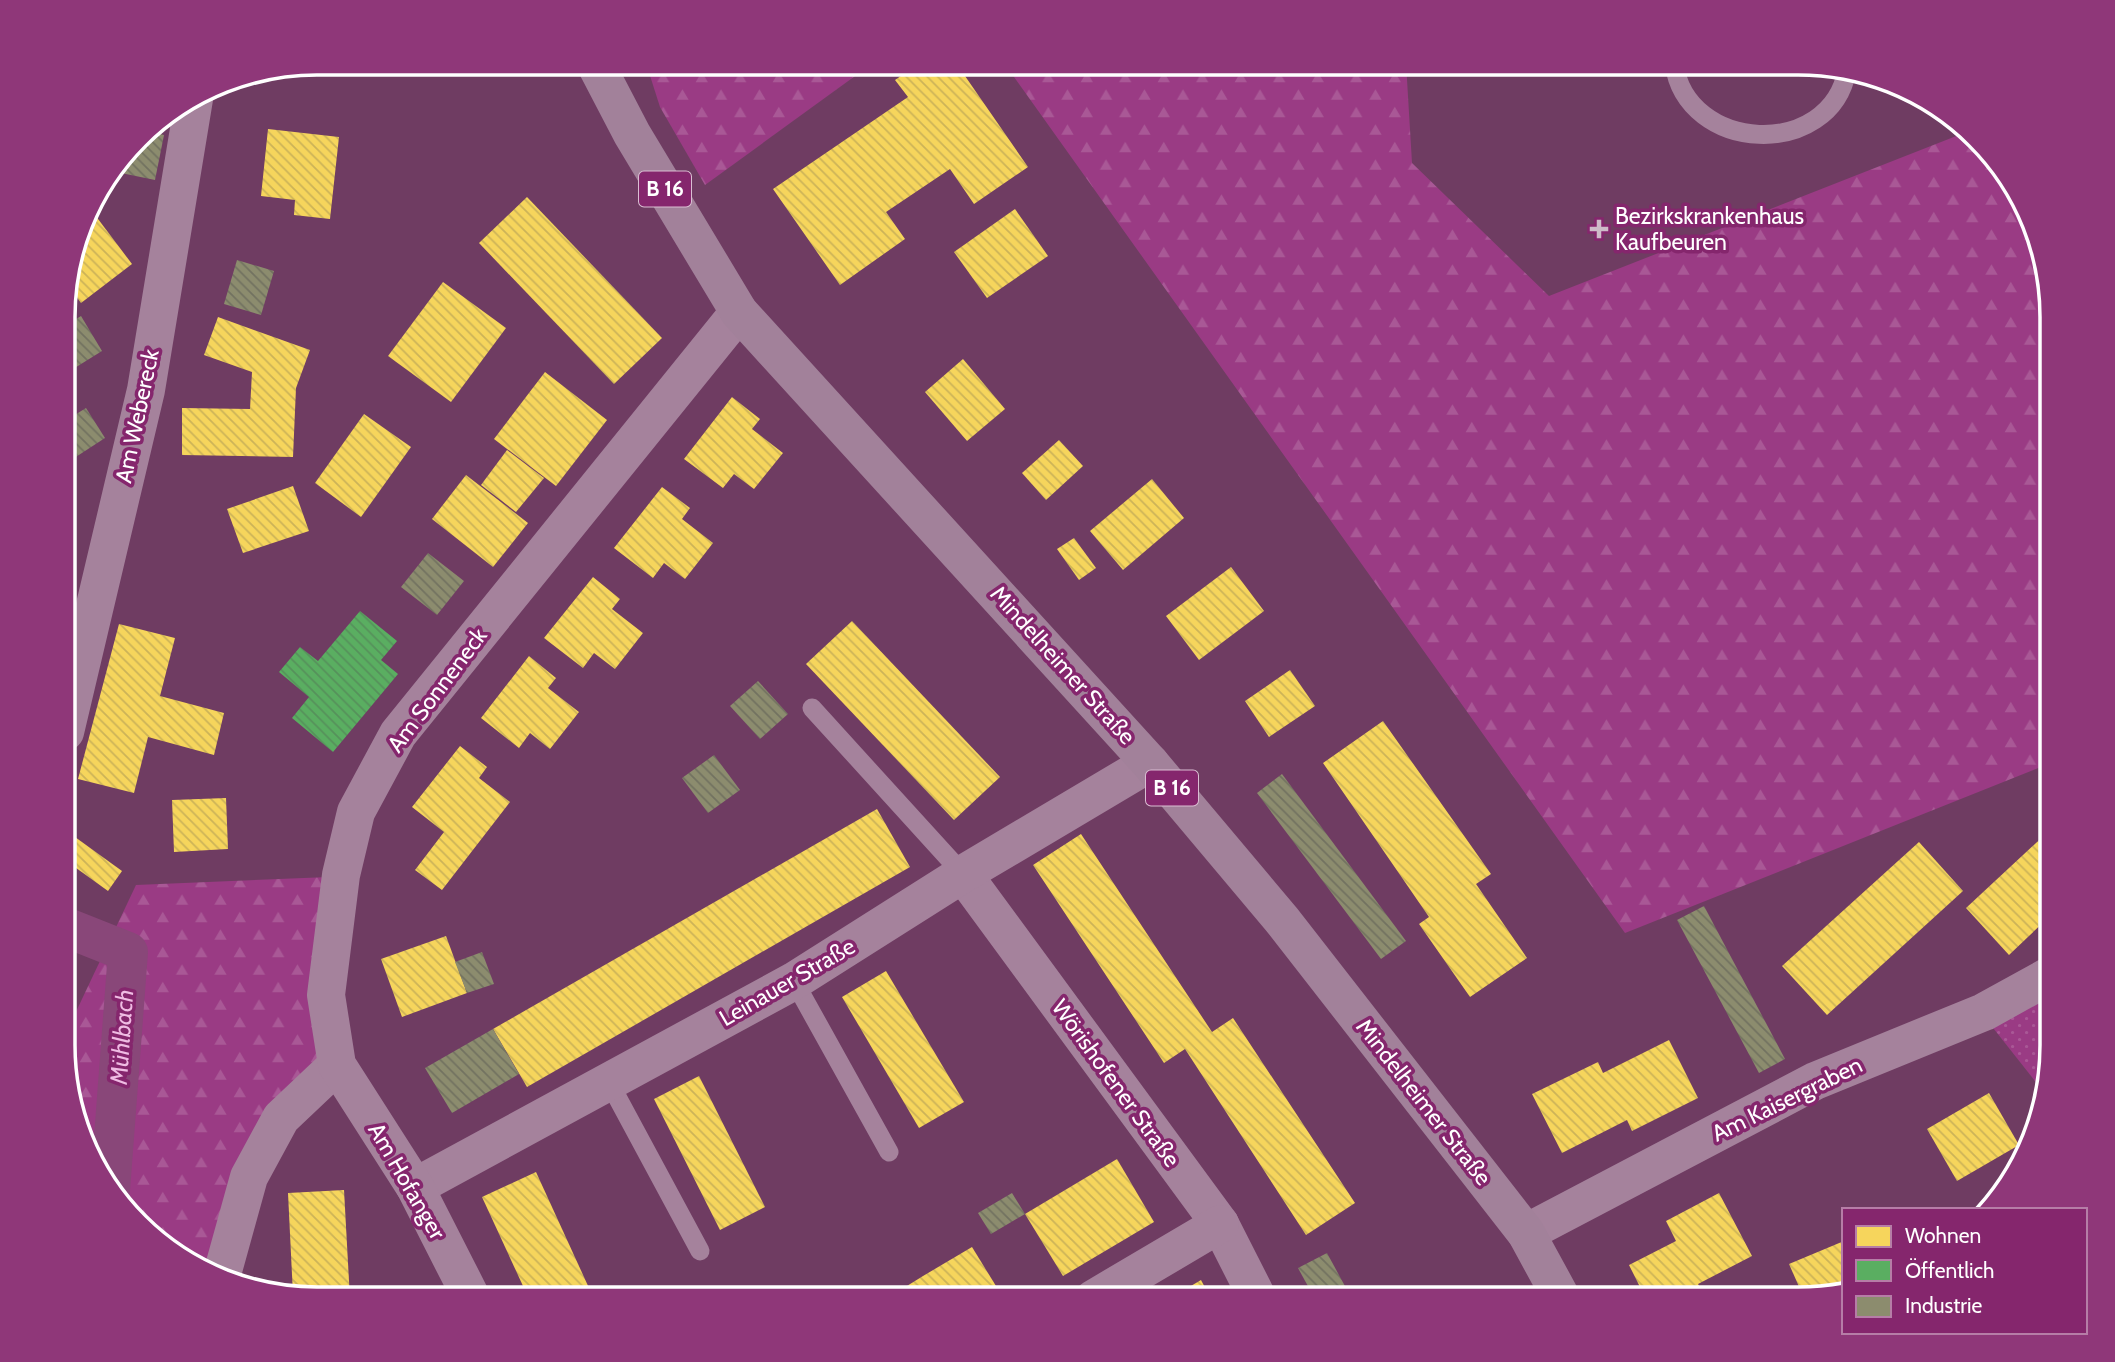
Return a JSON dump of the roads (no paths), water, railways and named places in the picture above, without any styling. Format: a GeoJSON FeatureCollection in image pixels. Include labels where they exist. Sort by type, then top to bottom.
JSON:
{"type":"FeatureCollection","features":[{"type":"Feature","properties":{"kind":"main road","name":"Mindelheimer Straße"},"geometry":{"type":"LineString","coordinates":[[601,75],[632,134],[739,312],[1150,763],[1282,920],[1526,1233],[1555,1286]]}},
{"type":"Feature","properties":{"kind":"street","name":"Am Webereck"},"geometry":{"type":"LineString","coordinates":[[75,690],[146,390],[192,111]]}},
{"type":"Feature","properties":{"kind":"street","name":"Am Sonneneck"},"geometry":{"type":"LineString","coordinates":[[337,1065],[326,995],[341,875],[356,812],[398,734],[739,312]]}},
{"type":"Feature","properties":{"kind":"street","name":"Leinauer Straße"},"geometry":{"type":"LineString","coordinates":[[415,1186],[794,981],[963,874],[1150,763]]}},
{"type":"Feature","properties":{"kind":"street","name":"Wörishofener Straße"},"geometry":{"type":"LineString","coordinates":[[963,874],[1220,1224],[1252,1286]]}},
{"type":"Feature","properties":{"kind":"street","name":"Am Kaisergraben"},"geometry":{"type":"LineString","coordinates":[[1526,1233],[1815,1081],[1984,1012],[2039,982]]}},
{"type":"Feature","properties":{"kind":"street","name":"Am Hofanger"},"geometry":{"type":"LineString","coordinates":[[337,1065],[415,1186],[466,1287]]}},
{"type":"Feature","properties":{"kind":"street"},"geometry":{"type":"LineString","coordinates":[[224,1268],[249,1177],[281,1118],[337,1065]]}},
{"type":"Feature","properties":{"kind":"street"},"geometry":{"type":"LineString","coordinates":[[1114,1286],[1220,1224]]}},
{"type":"Feature","properties":{"kind":"lane"},"geometry":{"type":"LineString","coordinates":[[1676,75],[1677,83],[1695,108],[1723,128],[1752,135],[1787,131],[1818,120],[1835,100],[1843,80]]}},
{"type":"Feature","properties":{"kind":"lane"},"geometry":{"type":"LineString","coordinates":[[812,708],[963,874]]}},
{"type":"Feature","properties":{"kind":"lane"},"geometry":{"type":"LineString","coordinates":[[794,981],[889,1152]]}},
{"type":"Feature","properties":{"kind":"lane"},"geometry":{"type":"LineString","coordinates":[[609,1082],[700,1251]]}},
{"type":"Feature","properties":{"kind":"waterway","name":"Mühlbach"},"geometry":{"type":"LineString","coordinates":[[75,931],[128,952],[111,1171]]}},
{"type":"Feature","properties":{"kind":"place","name":"Bezirkskrankenhaus Kaufbeuren"},"geometry":{"type":"Point","coordinates":[1599,229]}}]}
